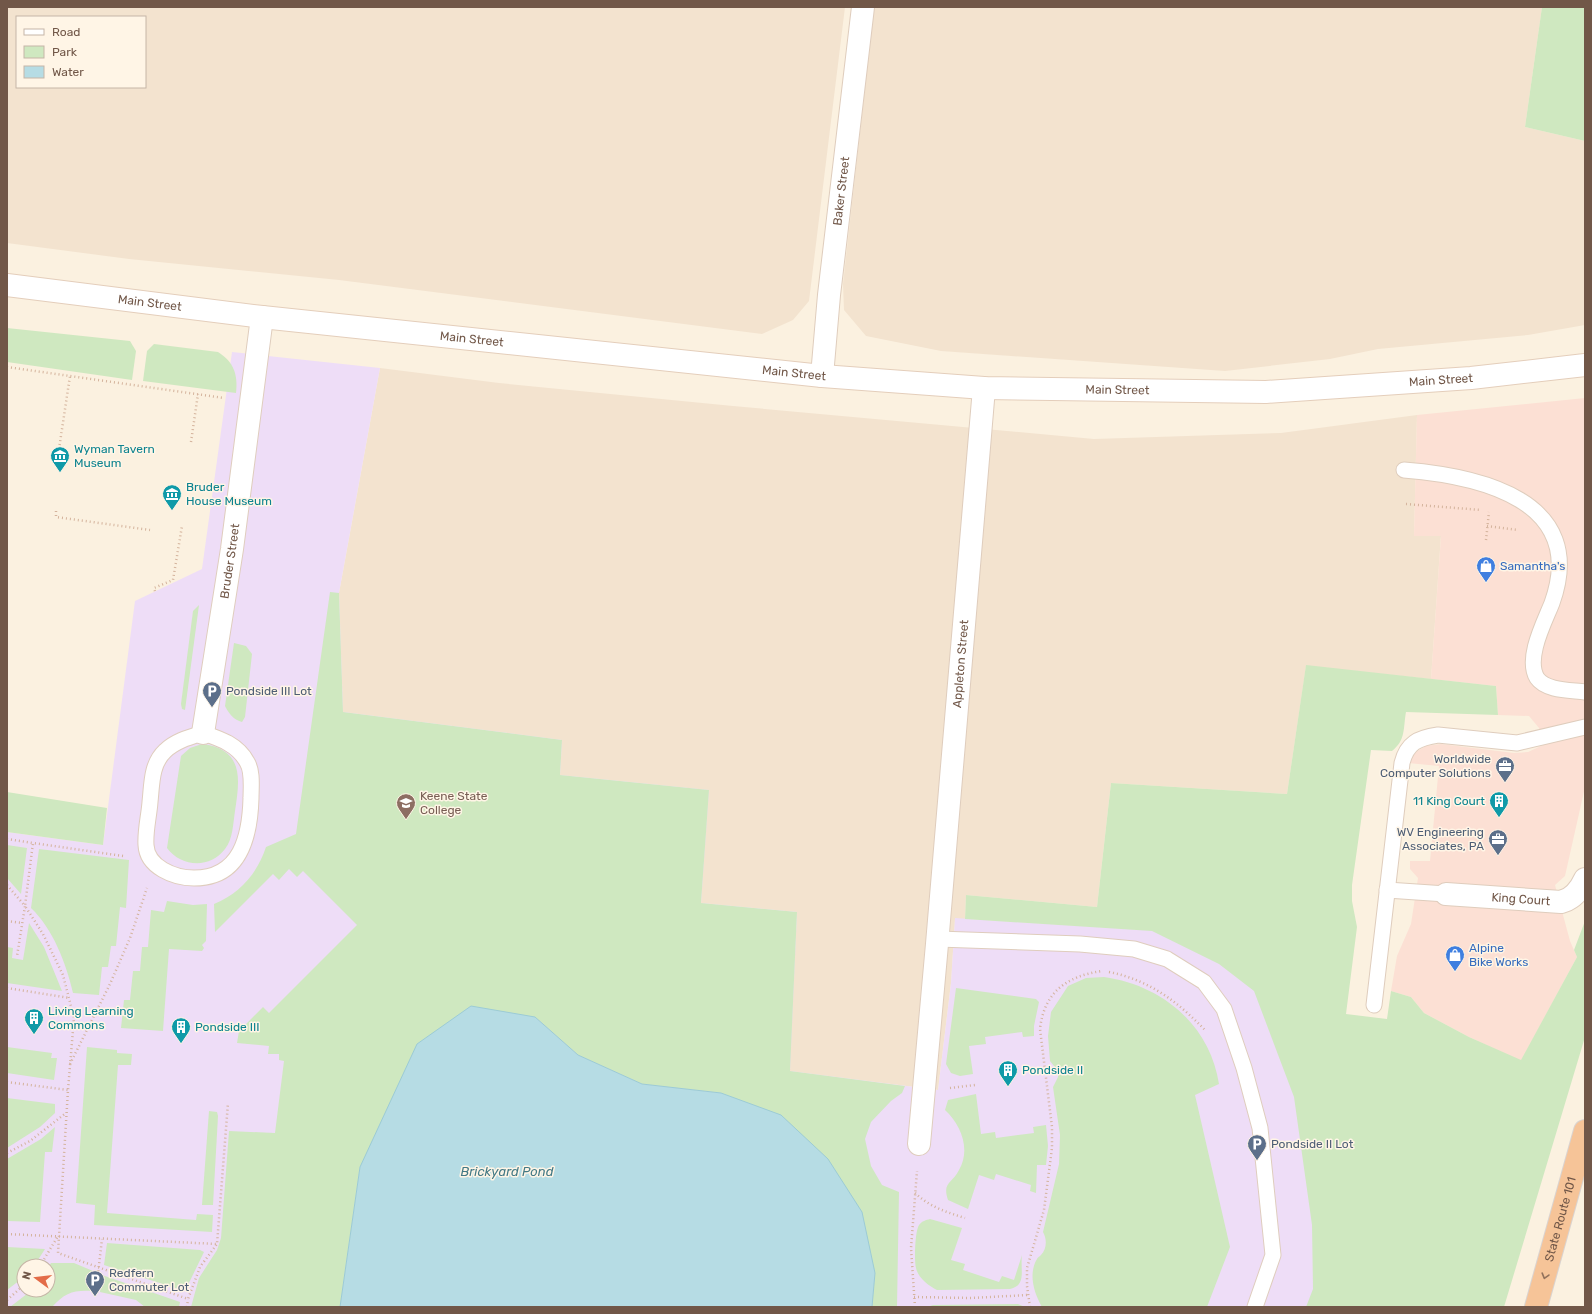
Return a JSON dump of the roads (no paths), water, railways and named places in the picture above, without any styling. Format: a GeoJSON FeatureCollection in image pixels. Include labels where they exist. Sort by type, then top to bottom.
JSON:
{"type":"FeatureCollection","features":[{"type":"Feature","properties":{"kind":"highway","name":"State Route 101"},"geometry":{"type":"LineString","coordinates":[[1536,1307],[1585,1131]]}},
{"type":"Feature","properties":{"kind":"street","name":"Baker Street"},"geometry":{"type":"LineString","coordinates":[[822,376],[829,295],[863,7]]}},
{"type":"Feature","properties":{"kind":"street","name":"Main Street"},"geometry":{"type":"LineString","coordinates":[[7,285],[262,317],[822,376],[984,388],[1266,392],[1471,378],[1585,365]]}},
{"type":"Feature","properties":{"kind":"street","name":"Bruder Street"},"geometry":{"type":"LineString","coordinates":[[203,733],[231,556],[262,317]]}},
{"type":"Feature","properties":{"kind":"street","name":"Appleton Street"},"geometry":{"type":"LineString","coordinates":[[919,1144],[938,939],[984,388]]}},
{"type":"Feature","properties":{"kind":"street","name":"King Court"},"geometry":{"type":"LineString","coordinates":[[1446,894],[1561,902],[1568,900],[1576,894],[1585,879]]}},
{"type":"Feature","properties":{"kind":"lane"},"geometry":{"type":"LineString","coordinates":[[1404,470],[1438,472],[1488,484],[1511,493],[1530,507],[1548,524],[1558,553],[1559,571],[1552,602],[1541,626],[1537,640],[1534,668],[1537,677],[1542,683],[1548,686],[1585,692]]}},
{"type":"Feature","properties":{"kind":"lane"},"geometry":{"type":"LineString","coordinates":[[1374,1005],[1402,763],[1405,752],[1418,739],[1438,735],[1517,743],[1585,727]]}},
{"type":"Feature","properties":{"kind":"lane"},"geometry":{"type":"LineString","coordinates":[[203,733],[225,740],[236,748],[248,763],[251,787],[250,821],[244,847],[233,864],[216,874],[194,878],[163,870],[152,860],[145,845],[154,768],[165,751],[182,740],[203,733]]}},
{"type":"Feature","properties":{"kind":"lane"},"geometry":{"type":"LineString","coordinates":[[1388,890],[1446,894]]}},
{"type":"Feature","properties":{"kind":"lane"},"geometry":{"type":"LineString","coordinates":[[938,939],[1074,943],[1134,949],[1167,959],[1204,982],[1224,1010],[1244,1068],[1260,1128],[1273,1255],[1255,1307]]}},
{"type":"Feature","properties":{"kind":"water","name":"Brickyard Pond"},"geometry":{"type":"Polygon","coordinates":[[[471,1006],[535,1017],[578,1055],[642,1084],[721,1093],[781,1115],[828,1159],[862,1212],[875,1273],[872,1307],[340,1307],[360,1167],[417,1044],[471,1006]]]}},
{"type":"Feature","properties":{"kind":"place","name":"Wyman Tavern Museum"},"geometry":{"type":"Point","coordinates":[60,473]}},
{"type":"Feature","properties":{"kind":"place","name":"Bruder House Museum"},"geometry":{"type":"Point","coordinates":[172,511]}},
{"type":"Feature","properties":{"kind":"place","name":"Samantha's"},"geometry":{"type":"Point","coordinates":[1486,583]}},
{"type":"Feature","properties":{"kind":"place","name":"Pondside III Lot"},"geometry":{"type":"Point","coordinates":[212,708]}},
{"type":"Feature","properties":{"kind":"place","name":"Worldwide Computer Solutions"},"geometry":{"type":"Point","coordinates":[1505,783]}},
{"type":"Feature","properties":{"kind":"place","name":"11 King Court"},"geometry":{"type":"Point","coordinates":[1499,818]}},
{"type":"Feature","properties":{"kind":"place","name":"Keene State College"},"geometry":{"type":"Point","coordinates":[406,820]}},
{"type":"Feature","properties":{"kind":"place","name":"WV Engineering Associates, PA"},"geometry":{"type":"Point","coordinates":[1498,856]}},
{"type":"Feature","properties":{"kind":"place","name":"Alpine Bike Works"},"geometry":{"type":"Point","coordinates":[1455,972]}},
{"type":"Feature","properties":{"kind":"place","name":"Living Learning Commons"},"geometry":{"type":"Point","coordinates":[34,1035]}},
{"type":"Feature","properties":{"kind":"place","name":"Pondside III"},"geometry":{"type":"Point","coordinates":[181,1044]}},
{"type":"Feature","properties":{"kind":"place","name":"Pondside II"},"geometry":{"type":"Point","coordinates":[1008,1087]}},
{"type":"Feature","properties":{"kind":"place","name":"Pondside II Lot"},"geometry":{"type":"Point","coordinates":[1257,1161]}},
{"type":"Feature","properties":{"kind":"place","name":"Redfern Commuter Lot"},"geometry":{"type":"Point","coordinates":[95,1297]}}]}
